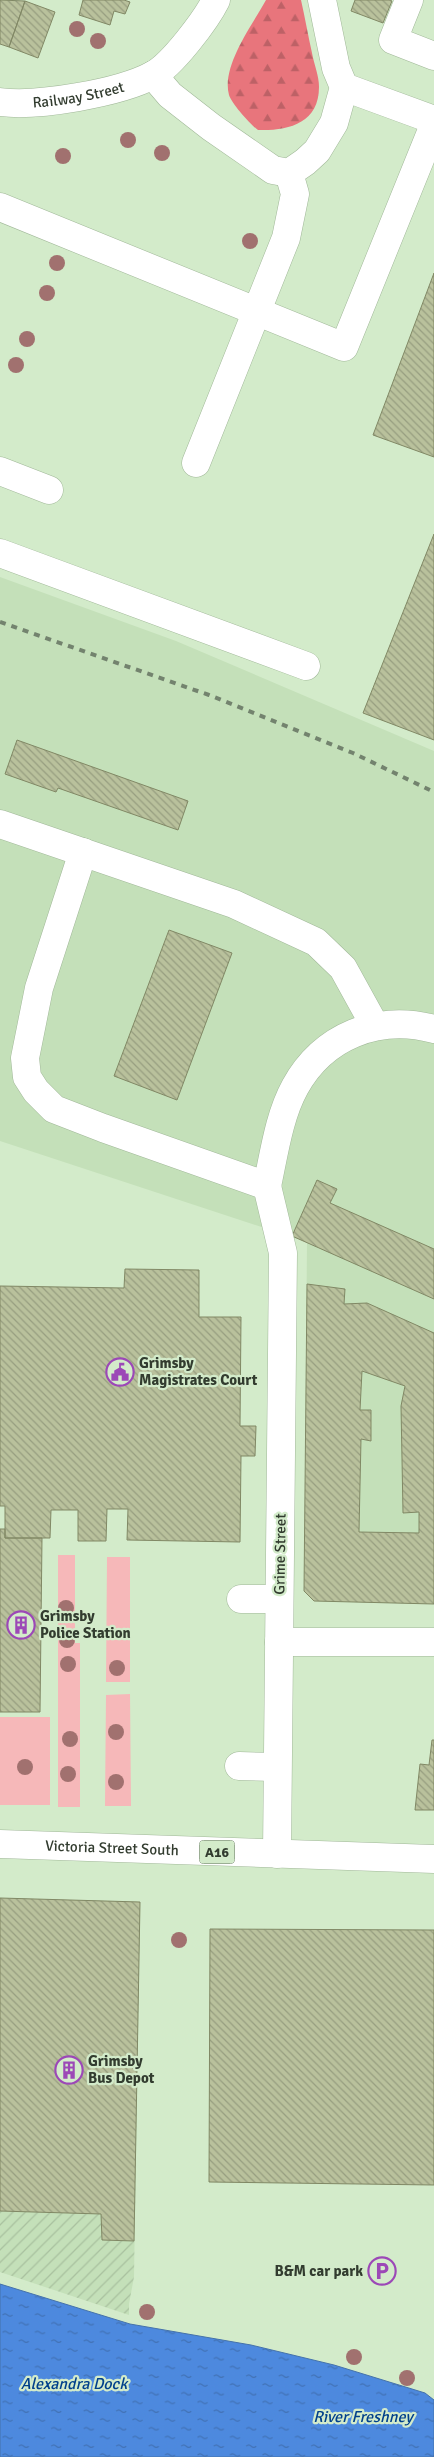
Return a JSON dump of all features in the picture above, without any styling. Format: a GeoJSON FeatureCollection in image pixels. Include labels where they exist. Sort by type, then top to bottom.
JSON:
{"type":"FeatureCollection","features":[{"type":"Feature","properties":{"kind":"main road"},"geometry":{"type":"LineString","coordinates":[[216,0],[184,47],[154,75],[170,95],[211,126],[273,170],[289,173],[317,151],[334,123],[344,88],[336,68],[322,0]]}},
{"type":"Feature","properties":{"kind":"main road"},"geometry":{"type":"LineString","coordinates":[[409,0],[393,40],[434,56]]}},
{"type":"Feature","properties":{"kind":"main road","name":"Railway Street"},"geometry":{"type":"LineString","coordinates":[[0,102],[18,105],[62,100],[105,91],[154,75]]}},
{"type":"Feature","properties":{"kind":"main road"},"geometry":{"type":"LineString","coordinates":[[344,88],[434,120]]}},
{"type":"Feature","properties":{"kind":"main road"},"geometry":{"type":"LineString","coordinates":[[0,207],[344,347],[434,125]]}},
{"type":"Feature","properties":{"kind":"main road"},"geometry":{"type":"LineString","coordinates":[[196,463],[286,238],[295,194],[289,173]]}},
{"type":"Feature","properties":{"kind":"main road"},"geometry":{"type":"LineString","coordinates":[[0,471],[49,490]]}},
{"type":"Feature","properties":{"kind":"main road"},"geometry":{"type":"LineString","coordinates":[[0,553],[306,666]]}},
{"type":"Feature","properties":{"kind":"main road"},"geometry":{"type":"LineString","coordinates":[[0,824],[234,904],[316,942],[343,968],[376,1026]]}},
{"type":"Feature","properties":{"kind":"main road"},"geometry":{"type":"LineString","coordinates":[[83,852],[39,988],[25,1058],[27,1077],[54,1109],[267,1186],[294,1088],[309,1066],[350,1034],[376,1026],[413,1023],[434,1029]]}},
{"type":"Feature","properties":{"kind":"main road","name":"Grime Street"},"geometry":{"type":"LineString","coordinates":[[267,1186],[283,1253],[277,1854]]}},
{"type":"Feature","properties":{"kind":"main road"},"geometry":{"type":"LineString","coordinates":[[241,1599],[279,1599]]}},
{"type":"Feature","properties":{"kind":"main road"},"geometry":{"type":"LineString","coordinates":[[279,1642],[434,1642]]}},
{"type":"Feature","properties":{"kind":"main road"},"geometry":{"type":"LineString","coordinates":[[239,1766],[278,1768]]}},
{"type":"Feature","properties":{"kind":"main road","name":"Victoria Street South"},"geometry":{"type":"LineString","coordinates":[[0,1844],[434,1859]]}},
{"type":"Feature","properties":{"kind":"shaded area"},"geometry":{"type":"Polygon","coordinates":[[[0,577],[176,641],[434,751],[434,1604],[314,1601],[304,1591],[307,1242],[0,1141],[0,577]]]}},
{"type":"Feature","properties":{"kind":"shaded area"},"geometry":{"type":"Polygon","coordinates":[[[58,1555],[75,1555],[75,1643],[80,1643],[80,1807],[58,1807],[58,1555]]]}},
{"type":"Feature","properties":{"kind":"shaded area"},"geometry":{"type":"Polygon","coordinates":[[[107,1557],[130,1557],[130,1682],[106,1682],[107,1557]]]}},
{"type":"Feature","properties":{"kind":"shaded area"},"geometry":{"type":"Polygon","coordinates":[[[130,1694],[131,1806],[105,1806],[106,1695],[130,1694]]]}},
{"type":"Feature","properties":{"kind":"shaded area"},"geometry":{"type":"Polygon","coordinates":[[[0,1717],[50,1717],[50,1805],[0,1805],[0,1717]]]}},
{"type":"Feature","properties":{"kind":"shaded area","name":"Grimsby Bus Depot"},"geometry":{"type":"Polygon","coordinates":[[[0,1898],[140,1902],[134,2277],[129,2315],[0,2272],[0,1898]]]}},
{"type":"Feature","properties":{"kind":"green space"},"geometry":{"type":"Polygon","coordinates":[[[266,0],[301,0],[319,87],[318,100],[314,109],[299,123],[280,129],[258,130],[246,119],[234,103],[229,95],[228,84],[234,59],[246,33],[266,0]]]}},
{"type":"Feature","properties":{"kind":"water","name":"Alexandra Dock"},"geometry":{"type":"Polygon","coordinates":[[[0,2284],[130,2324],[251,2345],[334,2365],[425,2393],[434,2400],[434,2457],[0,2457],[0,2284]]]}},
{"type":"Feature","properties":{"kind":"building"},"geometry":{"type":"Polygon","coordinates":[[[0,0],[25,1],[9,47],[0,44],[0,0]]]}},
{"type":"Feature","properties":{"kind":"building"},"geometry":{"type":"Polygon","coordinates":[[[83,0],[124,0],[130,2],[125,14],[114,11],[110,25],[79,15],[83,0]]]}},
{"type":"Feature","properties":{"kind":"building"},"geometry":{"type":"Polygon","coordinates":[[[355,0],[392,1],[383,23],[351,11],[355,0]]]}},
{"type":"Feature","properties":{"kind":"building"},"geometry":{"type":"Polygon","coordinates":[[[25,1],[55,12],[38,58],[9,47],[25,1]]]}},
{"type":"Feature","properties":{"kind":"building"},"geometry":{"type":"Polygon","coordinates":[[[434,273],[434,457],[373,435],[434,273]]]}},
{"type":"Feature","properties":{"kind":"building"},"geometry":{"type":"Polygon","coordinates":[[[434,534],[434,740],[363,713],[434,534]]]}},
{"type":"Feature","properties":{"kind":"building"},"geometry":{"type":"Polygon","coordinates":[[[17,740],[188,801],[178,830],[58,788],[56,792],[5,774],[17,740]]]}},
{"type":"Feature","properties":{"kind":"building"},"geometry":{"type":"Polygon","coordinates":[[[169,930],[232,953],[177,1100],[114,1076],[169,930]]]}},
{"type":"Feature","properties":{"kind":"building"},"geometry":{"type":"Polygon","coordinates":[[[317,1180],[337,1189],[330,1203],[434,1249],[434,1299],[292,1236],[317,1180]]]}},
{"type":"Feature","properties":{"kind":"building","name":"Grimsby Magistrates Court"},"geometry":{"type":"Polygon","coordinates":[[[125,1269],[199,1270],[199,1317],[241,1317],[240,1426],[256,1426],[255,1456],[241,1456],[240,1542],[127,1540],[128,1509],[107,1509],[106,1541],[78,1541],[78,1510],[51,1510],[50,1538],[5,1538],[5,1506],[0,1506],[0,1286],[124,1288],[125,1269]]]}},
{"type":"Feature","properties":{"kind":"building"},"geometry":{"type":"Polygon","coordinates":[[[307,1284],[345,1289],[344,1304],[367,1303],[434,1333],[434,1604],[314,1601],[304,1591],[307,1284]],[[362,1371],[360,1410],[371,1410],[371,1441],[361,1439],[359,1532],[419,1533],[419,1512],[403,1513],[401,1406],[405,1386],[362,1371]]]}},
{"type":"Feature","properties":{"kind":"building","name":"Grimsby Police Station"},"geometry":{"type":"Polygon","coordinates":[[[0,1529],[5,1529],[5,1538],[42,1538],[40,1712],[0,1712],[0,1529]]]}},
{"type":"Feature","properties":{"kind":"building"},"geometry":{"type":"Polygon","coordinates":[[[432,1740],[434,1740],[434,1810],[415,1810],[420,1764],[429,1765],[432,1740]]]}},
{"type":"Feature","properties":{"kind":"building","name":"Grimsby Bus Depot"},"geometry":{"type":"Polygon","coordinates":[[[0,1898],[140,1902],[134,2241],[102,2240],[101,2214],[0,2211],[0,1898]]]}},
{"type":"Feature","properties":{"kind":"building"},"geometry":{"type":"Polygon","coordinates":[[[210,1929],[434,1930],[434,2185],[209,2182],[210,1929]]]}},
{"type":"Feature","properties":{"kind":"railway"},"geometry":{"type":"LineString","coordinates":[[0,622],[209,695],[353,753],[434,792]]}},
{"type":"Feature","properties":{"kind":"place","name":"Grimsby Magistrates Court"},"geometry":{"type":"Point","coordinates":[120,1372]}},
{"type":"Feature","properties":{"kind":"place","name":"Grimsby Police Station"},"geometry":{"type":"Point","coordinates":[21,1625]}},
{"type":"Feature","properties":{"kind":"place","name":"Grimsby Bus Depot"},"geometry":{"type":"Point","coordinates":[69,2070]}},
{"type":"Feature","properties":{"kind":"place","name":"B&M car park"},"geometry":{"type":"Point","coordinates":[382,2271]}},
{"type":"Feature","properties":{"kind":"water label","name":"River Freshney"},"geometry":{"type":"Point","coordinates":[363,2417]}}]}
